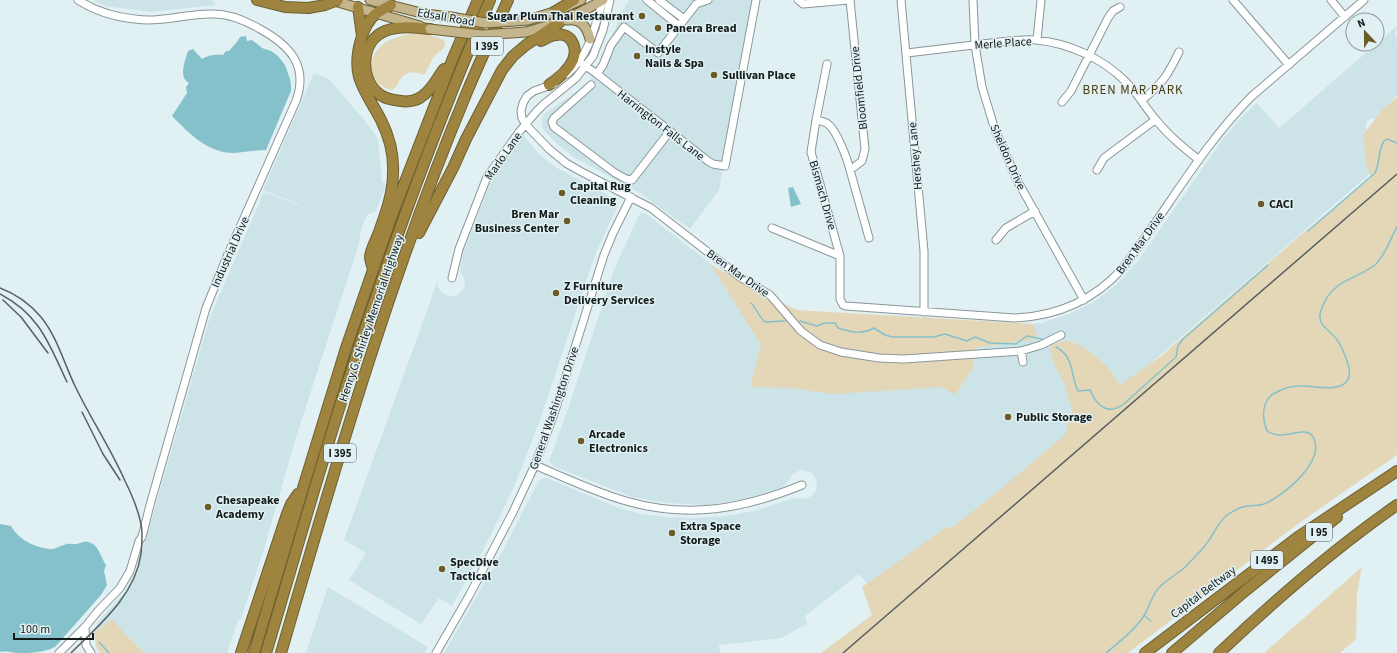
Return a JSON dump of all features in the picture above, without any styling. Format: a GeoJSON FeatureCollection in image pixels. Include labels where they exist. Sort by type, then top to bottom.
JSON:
{"type":"FeatureCollection","features":[{"type":"Feature","properties":{"kind":"highway"},"geometry":{"type":"LineString","coordinates":[[257,0],[285,7],[308,8],[325,5],[338,0]]}},
{"type":"Feature","properties":{"kind":"highway","name":"Henry G. Shirley Memorial Highway"},"geometry":{"type":"LineString","coordinates":[[254,653],[346,348],[373,269],[391,218],[453,58],[478,0]]}},
{"type":"Feature","properties":{"kind":"highway"},"geometry":{"type":"LineString","coordinates":[[266,653],[345,390],[394,246],[449,101],[490,0]]}},
{"type":"Feature","properties":{"kind":"highway","name":"Henry G. Shirley Memorial Highway"},"geometry":{"type":"LineString","coordinates":[[281,653],[338,457],[377,336],[438,166],[467,92],[508,0]]}},
{"type":"Feature","properties":{"kind":"highway"},"geometry":{"type":"LineString","coordinates":[[554,12],[574,0]]}},
{"type":"Feature","properties":{"kind":"highway"},"geometry":{"type":"LineString","coordinates":[[373,269],[370,256],[387,210],[393,174],[393,162],[392,151],[386,132],[368,98],[359,76],[358,50],[365,29],[376,13],[391,5]]}},
{"type":"Feature","properties":{"kind":"highway"},"geometry":{"type":"LineString","coordinates":[[358,7],[362,36]]}},
{"type":"Feature","properties":{"kind":"highway"},"geometry":{"type":"LineString","coordinates":[[406,255],[453,168],[466,139],[502,70],[513,56],[561,22]]}},
{"type":"Feature","properties":{"kind":"highway"},"geometry":{"type":"LineString","coordinates":[[430,29],[401,27],[386,30],[378,35],[371,43],[366,52],[365,67],[370,82],[378,94],[391,100],[406,102],[421,98],[434,85],[453,58]]}},
{"type":"Feature","properties":{"kind":"highway"},"geometry":{"type":"LineString","coordinates":[[491,89],[504,71],[517,58],[552,36],[561,34],[566,35],[574,43],[574,55],[570,66],[549,85]]}},
{"type":"Feature","properties":{"kind":"highway","name":"I 95"},"geometry":{"type":"LineString","coordinates":[[1172,653],[1245,591],[1395,472]]}},
{"type":"Feature","properties":{"kind":"highway","name":"Capital Beltway"},"geometry":{"type":"LineString","coordinates":[[1145,653],[1298,537],[1395,472]]}},
{"type":"Feature","properties":{"kind":"highway"},"geometry":{"type":"LineString","coordinates":[[241,653],[287,514],[291,504],[303,488]]}},
{"type":"Feature","properties":{"kind":"highway","name":"I 95"},"geometry":{"type":"LineString","coordinates":[[1213,653],[1342,546],[1397,505]]}},
{"type":"Feature","properties":{"kind":"highway"},"geometry":{"type":"LineString","coordinates":[[1176,653],[1245,591]]}},
{"type":"Feature","properties":{"kind":"highway"},"geometry":{"type":"LineString","coordinates":[[1219,653],[1260,614]]}},
{"type":"Feature","properties":{"kind":"main road","name":"Edsall Road"},"geometry":{"type":"LineString","coordinates":[[329,0],[358,7],[430,29],[482,36],[526,32],[561,22],[603,0]]}},
{"type":"Feature","properties":{"kind":"main road","name":"Edsall Road"},"geometry":{"type":"LineString","coordinates":[[370,0],[425,14],[485,23],[528,20],[554,12],[581,0]]}},
{"type":"Feature","properties":{"kind":"main road"},"geometry":{"type":"LineString","coordinates":[[561,22],[572,20],[580,22],[586,28],[590,39]]}},
{"type":"Feature","properties":{"kind":"street","name":"Industrial Drive"},"geometry":{"type":"LineString","coordinates":[[59,653],[120,588],[130,571],[139,541],[142,537],[206,308],[228,254],[296,101],[301,83],[298,65],[292,53],[286,46],[267,33],[237,18],[228,15],[214,14],[136,20],[116,16],[98,10],[78,0]]}},
{"type":"Feature","properties":{"kind":"street"},"geometry":{"type":"LineString","coordinates":[[603,0],[582,64],[576,78],[544,104],[526,125],[522,118],[521,112],[524,99],[534,91],[564,77],[582,64],[593,56],[603,30],[610,0]]}},
{"type":"Feature","properties":{"kind":"street"},"geometry":{"type":"LineString","coordinates":[[648,0],[679,26]]}},
{"type":"Feature","properties":{"kind":"street"},"geometry":{"type":"LineString","coordinates":[[659,0],[684,19]]}},
{"type":"Feature","properties":{"kind":"street"},"geometry":{"type":"LineString","coordinates":[[597,74],[603,65],[611,45],[624,27],[658,53],[696,4],[708,0]]}},
{"type":"Feature","properties":{"kind":"street","name":"Harrington Falls Lane"},"geometry":{"type":"LineString","coordinates":[[582,64],[597,74],[712,164],[725,166],[756,0]]}},
{"type":"Feature","properties":{"kind":"street","name":"Bloomfield Drive"},"geometry":{"type":"LineString","coordinates":[[798,0],[803,4],[850,0],[865,149],[862,161],[850,170]]}},
{"type":"Feature","properties":{"kind":"street","name":"Hershey Lane"},"geometry":{"type":"LineString","coordinates":[[901,0],[924,251],[924,312]]}},
{"type":"Feature","properties":{"kind":"street","name":"Sheldon Drive"},"geometry":{"type":"LineString","coordinates":[[973,0],[975,45],[982,87],[995,130],[1010,167],[1084,300]]}},
{"type":"Feature","properties":{"kind":"street"},"geometry":{"type":"LineString","coordinates":[[1037,40],[1041,0]]}},
{"type":"Feature","properties":{"kind":"street"},"geometry":{"type":"LineString","coordinates":[[1233,0],[1289,65]]}},
{"type":"Feature","properties":{"kind":"street"},"geometry":{"type":"LineString","coordinates":[[1331,0],[1345,17]]}},
{"type":"Feature","properties":{"kind":"street","name":"Bren Mar Drive"},"geometry":{"type":"LineString","coordinates":[[1351,12],[1364,0]]}},
{"type":"Feature","properties":{"kind":"street"},"geometry":{"type":"LineString","coordinates":[[1062,102],[1071,91],[1108,18],[1113,11],[1120,7]]}},
{"type":"Feature","properties":{"kind":"street","name":"Bren Mar Drive"},"geometry":{"type":"LineString","coordinates":[[840,299],[843,305],[846,306],[905,314],[924,312],[1005,318],[1024,318],[1043,315],[1064,309],[1084,300],[1105,286],[1122,269],[1219,132],[1238,110],[1252,96],[1345,17]]}},
{"type":"Feature","properties":{"kind":"street","name":"Merle Place"},"geometry":{"type":"LineString","coordinates":[[906,53],[1011,41],[1037,40],[1068,47],[1089,55],[1117,73],[1132,88],[1155,120],[1170,136],[1199,160]]}},
{"type":"Feature","properties":{"kind":"street"},"geometry":{"type":"LineString","coordinates":[[1142,100],[1164,79],[1179,52]]}},
{"type":"Feature","properties":{"kind":"street","name":"Bismach Drive"},"geometry":{"type":"LineString","coordinates":[[827,64],[811,152],[840,256],[840,299]]}},
{"type":"Feature","properties":{"kind":"street"},"geometry":{"type":"LineString","coordinates":[[591,85],[554,118],[552,122],[554,127],[615,173],[626,179],[632,180],[670,131]]}},
{"type":"Feature","properties":{"kind":"street"},"geometry":{"type":"LineString","coordinates":[[816,120],[828,124],[832,128],[846,154],[868,238]]}},
{"type":"Feature","properties":{"kind":"street"},"geometry":{"type":"LineString","coordinates":[[1097,170],[1101,161],[1106,156],[1155,120]]}},
{"type":"Feature","properties":{"kind":"street","name":"Bren Mar Drive"},"geometry":{"type":"LineString","coordinates":[[526,125],[549,149],[566,163],[651,208],[740,277],[770,295],[801,331],[815,342],[831,350],[871,357],[895,359],[1021,352],[1041,345],[1061,335]]}},
{"type":"Feature","properties":{"kind":"street","name":"Marlo Lane"},"geometry":{"type":"LineString","coordinates":[[452,278],[459,249],[484,182],[490,171],[526,125]]}},
{"type":"Feature","properties":{"kind":"street","name":"General Washington Drive"},"geometry":{"type":"LineString","coordinates":[[436,653],[470,596],[535,465],[555,411],[604,255],[631,197]]}},
{"type":"Feature","properties":{"kind":"street"},"geometry":{"type":"LineString","coordinates":[[996,240],[1006,228],[1034,211]]}},
{"type":"Feature","properties":{"kind":"street","name":"Bismach Drive"},"geometry":{"type":"LineString","coordinates":[[772,228],[840,256]]}},
{"type":"Feature","properties":{"kind":"street"},"geometry":{"type":"LineString","coordinates":[[1021,352],[1023,362]]}},
{"type":"Feature","properties":{"kind":"street"},"geometry":{"type":"LineString","coordinates":[[535,465],[605,494],[626,501],[651,507],[678,510],[709,510],[741,506],[766,499],[802,485]]}},
{"type":"Feature","properties":{"kind":"street"},"geometry":{"type":"LineString","coordinates":[[85,627],[86,645],[91,653]]}},
{"type":"Feature","properties":{"kind":"shaded area"},"geometry":{"type":"Polygon","coordinates":[[[93,0],[211,0],[217,5],[149,12],[106,6],[93,0]]]}},
{"type":"Feature","properties":{"kind":"shaded area"},"geometry":{"type":"Polygon","coordinates":[[[629,0],[753,0],[719,190],[690,229],[640,193],[575,158],[558,145],[542,128],[543,115],[587,84],[594,74],[605,54],[622,12],[629,0]]]}},
{"type":"Feature","properties":{"kind":"shaded area"},"geometry":{"type":"Polygon","coordinates":[[[1397,26],[1395,35],[1397,37],[1397,44],[1395,45],[1397,46],[1397,95],[1377,118],[1370,119],[1366,122],[1366,143],[1369,159],[1365,160],[1372,172],[879,598],[859,574],[805,616],[807,624],[781,638],[719,645],[720,653],[444,653],[501,554],[538,482],[541,479],[547,478],[616,507],[641,514],[666,517],[695,518],[726,516],[754,511],[794,498],[804,499],[810,497],[816,491],[817,484],[815,477],[811,472],[800,470],[793,474],[785,485],[776,490],[741,500],[705,505],[667,503],[632,497],[553,466],[549,461],[568,409],[614,270],[639,215],[642,213],[646,214],[736,283],[795,309],[818,313],[1016,326],[1042,323],[1069,314],[1094,302],[1117,284],[1138,261],[1223,139],[1240,119],[1257,103],[1279,128],[1367,52],[1385,52],[1385,36],[1397,26]]]}},
{"type":"Feature","properties":{"kind":"shaded area"},"geometry":{"type":"Polygon","coordinates":[[[414,33],[427,34],[444,40],[445,45],[443,49],[433,58],[425,74],[423,75],[415,72],[409,73],[402,77],[396,87],[392,90],[384,87],[374,78],[372,71],[371,65],[376,51],[389,40],[414,33]]]}},
{"type":"Feature","properties":{"kind":"shaded area"},"geometry":{"type":"Polygon","coordinates":[[[314,73],[329,79],[365,121],[378,139],[382,181],[386,185],[376,211],[367,215],[361,229],[359,244],[296,437],[264,549],[240,621],[238,620],[227,653],[105,653],[98,646],[95,638],[95,629],[99,621],[125,592],[138,566],[210,317],[264,192],[328,216],[263,190],[314,73]]]}},
{"type":"Feature","properties":{"kind":"shaded area"},"geometry":{"type":"Polygon","coordinates":[[[1397,97],[1397,455],[1299,523],[1128,653],[821,653],[872,615],[862,587],[947,527],[953,527],[1065,435],[1072,408],[1063,381],[1054,364],[1050,346],[1066,341],[1075,343],[1098,358],[1111,372],[1119,385],[1160,357],[1303,233],[1371,178],[1366,163],[1363,135],[1382,110],[1397,97]]]}},
{"type":"Feature","properties":{"kind":"shaded area"},"geometry":{"type":"Polygon","coordinates":[[[522,134],[540,155],[557,168],[615,199],[617,207],[595,255],[540,420],[516,482],[490,537],[452,606],[439,598],[421,624],[349,580],[366,553],[344,540],[438,280],[438,287],[442,293],[449,296],[456,296],[462,291],[465,285],[464,278],[460,272],[463,253],[495,171],[522,134]]]}},
{"type":"Feature","properties":{"kind":"shaded area"},"geometry":{"type":"Polygon","coordinates":[[[711,265],[796,310],[1033,324],[1038,339],[975,348],[973,368],[955,395],[942,387],[834,394],[790,388],[750,387],[761,345],[711,265]]]}},
{"type":"Feature","properties":{"kind":"shaded area"},"geometry":{"type":"Polygon","coordinates":[[[1362,567],[1357,593],[1356,639],[1340,653],[1264,653],[1362,567]]]}},
{"type":"Feature","properties":{"kind":"shaded area"},"geometry":{"type":"Polygon","coordinates":[[[328,587],[428,647],[424,653],[306,653],[328,587]]]}},
{"type":"Feature","properties":{"kind":"shaded area"},"geometry":{"type":"Polygon","coordinates":[[[112,619],[145,653],[101,653],[97,649],[94,633],[112,619]]]}},
{"type":"Feature","properties":{"kind":"water"},"geometry":{"type":"Polygon","coordinates":[[[246,36],[247,41],[252,40],[262,48],[271,51],[278,56],[285,65],[290,79],[291,91],[266,150],[235,153],[225,152],[216,150],[192,136],[172,116],[187,93],[186,87],[189,83],[184,77],[183,68],[188,51],[193,49],[202,59],[212,55],[223,55],[226,51],[229,51],[240,37],[246,36]]]}},
{"type":"Feature","properties":{"kind":"water"},"geometry":{"type":"Polygon","coordinates":[[[793,187],[801,204],[791,207],[788,188],[793,187]]]}},
{"type":"Feature","properties":{"kind":"water"},"geometry":{"type":"Polygon","coordinates":[[[0,524],[11,526],[18,535],[27,542],[43,548],[53,549],[67,544],[89,542],[100,552],[106,565],[104,571],[107,585],[101,595],[55,647],[41,652],[32,653],[0,652],[0,524]]]}},
{"type":"Feature","properties":{"kind":"waterway"},"geometry":{"type":"LineString","coordinates":[[1308,231],[1375,173],[1384,141],[1387,139],[1397,143]]}},
{"type":"Feature","properties":{"kind":"waterway"},"geometry":{"type":"LineString","coordinates":[[1106,653],[1136,627],[1145,614],[1157,590],[1166,581],[1183,569],[1199,552],[1207,543],[1220,522],[1227,515],[1235,510],[1248,506],[1262,505],[1272,500],[1282,494],[1308,468],[1316,448],[1311,434],[1301,432],[1281,435],[1267,431],[1264,418],[1265,405],[1273,394],[1282,389],[1297,386],[1332,388],[1343,385],[1347,381],[1349,371],[1346,357],[1339,343],[1324,327],[1320,316],[1321,310],[1334,289],[1376,264],[1385,251],[1397,227]]}},
{"type":"Feature","properties":{"kind":"waterway"},"geometry":{"type":"LineString","coordinates":[[1056,347],[1062,351],[1069,361],[1078,391],[1090,390],[1100,405],[1104,408],[1114,409],[1125,403],[1176,357],[1178,346],[1182,340],[1268,265]]}},
{"type":"Feature","properties":{"kind":"waterway"},"geometry":{"type":"LineString","coordinates":[[751,303],[765,322],[785,321]]}},
{"type":"Feature","properties":{"kind":"waterway"},"geometry":{"type":"LineString","coordinates":[[800,321],[817,326],[824,323],[835,323],[838,328],[856,332],[865,332],[874,328],[885,335],[892,337],[934,337],[945,334],[967,341],[975,337],[990,343],[1016,344],[1027,336],[1042,339]]}},
{"type":"Feature","properties":{"kind":"waterway"},"geometry":{"type":"LineString","coordinates":[[1145,616],[1151,621]]}},
{"type":"Feature","properties":{"kind":"waterway"},"geometry":{"type":"LineString","coordinates":[[99,642],[109,653]]}},
{"type":"Feature","properties":{"kind":"railway"},"geometry":{"type":"LineString","coordinates":[[843,653],[1397,174]]}},
{"type":"Feature","properties":{"kind":"railway"},"geometry":{"type":"LineString","coordinates":[[0,288],[17,296],[37,312],[47,325],[82,400],[130,492],[141,524],[141,554],[137,569],[124,596],[104,620],[71,653]]}},
{"type":"Feature","properties":{"kind":"railway"},"geometry":{"type":"LineString","coordinates":[[0,294],[14,302],[34,321],[48,343],[67,382]]}},
{"type":"Feature","properties":{"kind":"railway"},"geometry":{"type":"LineString","coordinates":[[3,300],[21,317],[48,353]]}},
{"type":"Feature","properties":{"kind":"railway"},"geometry":{"type":"LineString","coordinates":[[82,412],[103,454],[120,480]]}},
{"type":"Feature","properties":{"kind":"place","name":"Sugar Plum Thai Restaurant"},"geometry":{"type":"Point","coordinates":[642,16]}},
{"type":"Feature","properties":{"kind":"place","name":"Panera Bread"},"geometry":{"type":"Point","coordinates":[658,28]}},
{"type":"Feature","properties":{"kind":"place","name":"Instyle Nails & Spa"},"geometry":{"type":"Point","coordinates":[637,56]}},
{"type":"Feature","properties":{"kind":"place","name":"Sullivan Place"},"geometry":{"type":"Point","coordinates":[714,75]}},
{"type":"Feature","properties":{"kind":"place","name":"Capital Rug Cleaning"},"geometry":{"type":"Point","coordinates":[562,193]}},
{"type":"Feature","properties":{"kind":"place","name":"CACI"},"geometry":{"type":"Point","coordinates":[1261,204]}},
{"type":"Feature","properties":{"kind":"place","name":"Bren Mar Business Center"},"geometry":{"type":"Point","coordinates":[567,221]}},
{"type":"Feature","properties":{"kind":"place","name":"Z Furniture Delivery Services"},"geometry":{"type":"Point","coordinates":[556,293]}},
{"type":"Feature","properties":{"kind":"place","name":"Public Storage"},"geometry":{"type":"Point","coordinates":[1008,417]}},
{"type":"Feature","properties":{"kind":"place","name":"Arcade Electronics"},"geometry":{"type":"Point","coordinates":[581,441]}},
{"type":"Feature","properties":{"kind":"place","name":"Chesapeake Academy"},"geometry":{"type":"Point","coordinates":[208,507]}},
{"type":"Feature","properties":{"kind":"place","name":"Extra Space Storage"},"geometry":{"type":"Point","coordinates":[672,533]}},
{"type":"Feature","properties":{"kind":"place","name":"SpecDive Tactical"},"geometry":{"type":"Point","coordinates":[442,569]}},
{"type":"Feature","properties":{"kind":"district","name":"BREN MAR PARK"},"geometry":{"type":"Point","coordinates":[1133,89]}}]}
